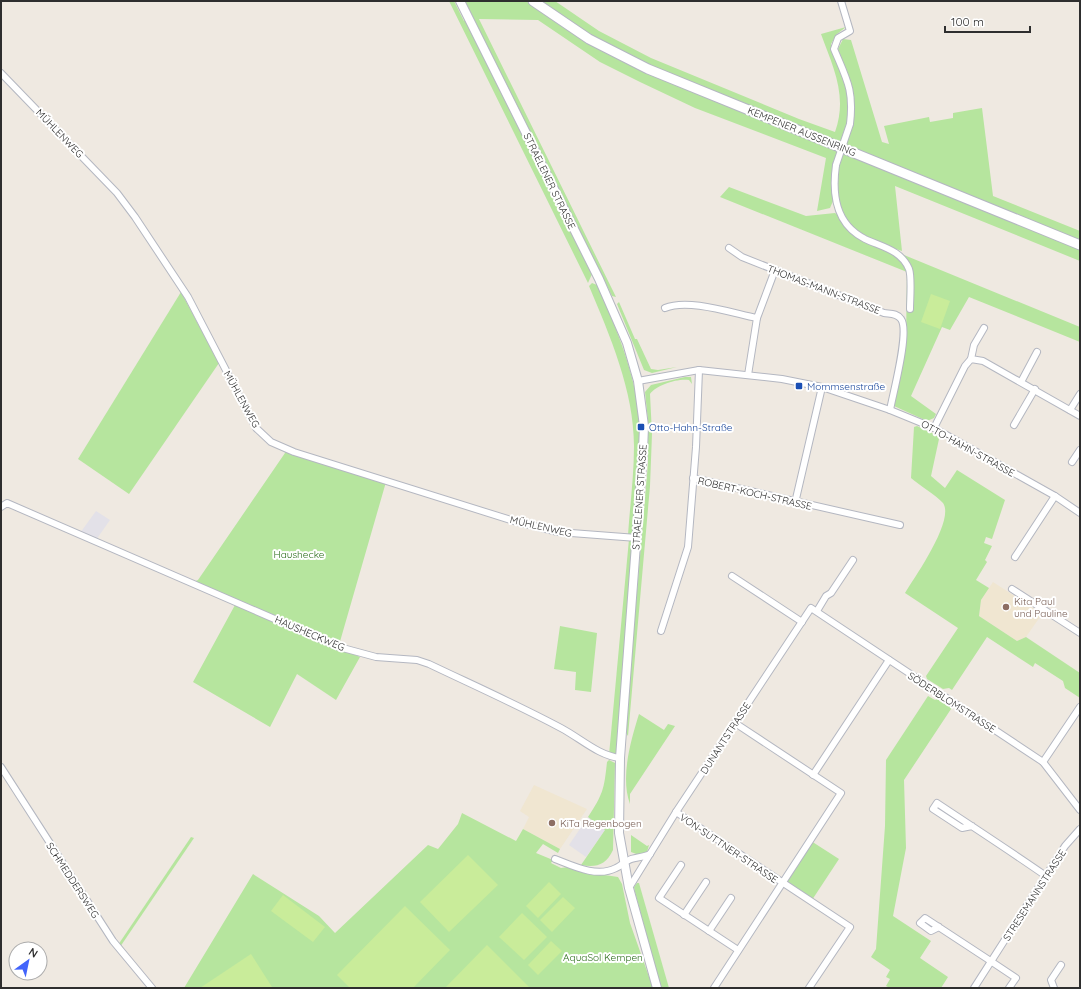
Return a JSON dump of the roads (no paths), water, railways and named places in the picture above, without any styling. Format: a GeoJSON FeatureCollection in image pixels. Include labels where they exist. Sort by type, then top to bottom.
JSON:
{"type":"FeatureCollection","features":[{"type":"Feature","properties":{"kind":"main road","name":"KEMPENER AUSSENRING"},"geometry":{"type":"LineString","coordinates":[[533,1],[589,39],[648,68],[1080,245]]}},
{"type":"Feature","properties":{"kind":"street","name":"STRAELENER STRASSE"},"geometry":{"type":"LineString","coordinates":[[460,1],[599,279],[627,343],[638,381],[644,426],[620,758],[619,833],[629,888],[657,988]]}},
{"type":"Feature","properties":{"kind":"street","name":"STRAELENER STRASSE"},"geometry":{"type":"LineString","coordinates":[[463,1],[472,24]]}},
{"type":"Feature","properties":{"kind":"street"},"geometry":{"type":"LineString","coordinates":[[840,1],[850,32],[838,38],[834,49],[849,84],[852,104],[850,124],[836,165],[833,183],[837,208],[854,232],[898,253],[910,270],[910,309]]}},
{"type":"Feature","properties":{"kind":"street","name":"MÜHLENWEG"},"geometry":{"type":"LineString","coordinates":[[1,73],[117,193],[135,217],[188,297],[256,428],[271,442],[294,452],[529,525],[566,533],[637,538]]}},
{"type":"Feature","properties":{"kind":"street","name":"THOMAS-MANN-STRASSE"},"geometry":{"type":"LineString","coordinates":[[730,248],[742,257],[884,313],[896,314],[902,319],[904,327],[904,340],[890,410]]}},
{"type":"Feature","properties":{"kind":"street"},"geometry":{"type":"LineString","coordinates":[[748,375],[756,318],[775,270]]}},
{"type":"Feature","properties":{"kind":"street"},"geometry":{"type":"LineString","coordinates":[[665,308],[680,304],[710,308],[756,318]]}},
{"type":"Feature","properties":{"kind":"street"},"geometry":{"type":"LineString","coordinates":[[934,428],[965,366],[971,359],[974,345],[984,328]]}},
{"type":"Feature","properties":{"kind":"street"},"geometry":{"type":"LineString","coordinates":[[1021,382],[1037,352]]}},
{"type":"Feature","properties":{"kind":"street"},"geometry":{"type":"LineString","coordinates":[[971,359],[983,361],[1035,389],[1080,416]]}},
{"type":"Feature","properties":{"kind":"street","name":"OTTO-HAHN-STRASSE"},"geometry":{"type":"LineString","coordinates":[[638,381],[699,370],[782,379],[822,387],[890,410],[934,428],[1055,496],[1080,513]]}},
{"type":"Feature","properties":{"kind":"street","name":"ROBERT-KOCH-STRASSE"},"geometry":{"type":"LineString","coordinates":[[699,370],[693,478],[900,525]]}},
{"type":"Feature","properties":{"kind":"street"},"geometry":{"type":"LineString","coordinates":[[794,502],[822,387]]}},
{"type":"Feature","properties":{"kind":"street"},"geometry":{"type":"LineString","coordinates":[[1014,425],[1035,389]]}},
{"type":"Feature","properties":{"kind":"street"},"geometry":{"type":"LineString","coordinates":[[1070,410],[1080,394]]}},
{"type":"Feature","properties":{"kind":"street"},"geometry":{"type":"LineString","coordinates":[[1072,462],[1080,450]]}},
{"type":"Feature","properties":{"kind":"street"},"geometry":{"type":"LineString","coordinates":[[661,631],[688,547],[693,478]]}},
{"type":"Feature","properties":{"kind":"street"},"geometry":{"type":"LineString","coordinates":[[1015,557],[1055,496]]}},
{"type":"Feature","properties":{"kind":"street","name":"HAUSHECKWEG"},"geometry":{"type":"LineString","coordinates":[[1,507],[7,503],[339,647],[376,657],[417,660],[429,664],[542,718],[578,737],[606,755],[620,758]]}},
{"type":"Feature","properties":{"kind":"street","name":"DUNANTSTRASSE"},"geometry":{"type":"LineString","coordinates":[[629,888],[676,812],[802,622],[826,596],[831,593],[853,560]]}},
{"type":"Feature","properties":{"kind":"street"},"geometry":{"type":"LineString","coordinates":[[732,576],[802,622]]}},
{"type":"Feature","properties":{"kind":"street"},"geometry":{"type":"LineString","coordinates":[[1012,589],[1080,633]]}},
{"type":"Feature","properties":{"kind":"street","name":"SÖDERBLOMSTRASSE"},"geometry":{"type":"LineString","coordinates":[[814,610],[1043,762],[1080,810]]}},
{"type":"Feature","properties":{"kind":"street"},"geometry":{"type":"LineString","coordinates":[[735,723],[813,775],[889,660]]}},
{"type":"Feature","properties":{"kind":"street"},"geometry":{"type":"LineString","coordinates":[[1043,762],[1080,708]]}},
{"type":"Feature","properties":{"kind":"street","name":"SCHMEDDERSWEG"},"geometry":{"type":"LineString","coordinates":[[1,767],[113,942],[152,988]]}},
{"type":"Feature","properties":{"kind":"street","name":"VON-SUTTNER-STRASSE"},"geometry":{"type":"LineString","coordinates":[[782,883],[841,793],[813,775]]}},
{"type":"Feature","properties":{"kind":"street"},"geometry":{"type":"LineString","coordinates":[[972,826],[962,828],[932,809],[936,803],[972,826],[1046,876]]}},
{"type":"Feature","properties":{"kind":"street","name":"VON-SUTTNER-STRASSE"},"geometry":{"type":"LineString","coordinates":[[676,812],[850,927],[809,988]]}},
{"type":"Feature","properties":{"kind":"street","name":"STRESEMANNSTRASSE"},"geometry":{"type":"LineString","coordinates":[[974,988],[1065,846],[1080,829]]}},
{"type":"Feature","properties":{"kind":"street"},"geometry":{"type":"LineString","coordinates":[[555,859],[592,871],[615,869],[630,859],[641,858],[650,854]]}},
{"type":"Feature","properties":{"kind":"street"},"geometry":{"type":"LineString","coordinates":[[681,865],[659,898],[738,950]]}},
{"type":"Feature","properties":{"kind":"street"},"geometry":{"type":"LineString","coordinates":[[684,915],[706,882]]}},
{"type":"Feature","properties":{"kind":"street"},"geometry":{"type":"LineString","coordinates":[[714,988],[782,883]]}},
{"type":"Feature","properties":{"kind":"street"},"geometry":{"type":"LineString","coordinates":[[709,931],[731,898]]}},
{"type":"Feature","properties":{"kind":"street"},"geometry":{"type":"LineString","coordinates":[[939,927],[1016,978],[1009,988]]}},
{"type":"Feature","properties":{"kind":"street"},"geometry":{"type":"LineString","coordinates":[[1054,988],[1051,980],[1061,965]]}},
{"type":"Feature","properties":{"kind":"place","name":"Mommsenstraße"},"geometry":{"type":"Point","coordinates":[799,386]}},
{"type":"Feature","properties":{"kind":"place","name":"Otto-Hahn-Straße"},"geometry":{"type":"Point","coordinates":[641,427]}},
{"type":"Feature","properties":{"kind":"place","name":"Kita Paul und Pauline"},"geometry":{"type":"Point","coordinates":[1006,607]}},
{"type":"Feature","properties":{"kind":"place","name":"KiTa Regenbogen"},"geometry":{"type":"Point","coordinates":[552,823]}},
{"type":"Feature","properties":{"kind":"park label","name":"Haushecke"},"geometry":{"type":"Point","coordinates":[299,554]}},
{"type":"Feature","properties":{"kind":"park label","name":"AquaSol Kempen"},"geometry":{"type":"Point","coordinates":[603,957]}}]}
